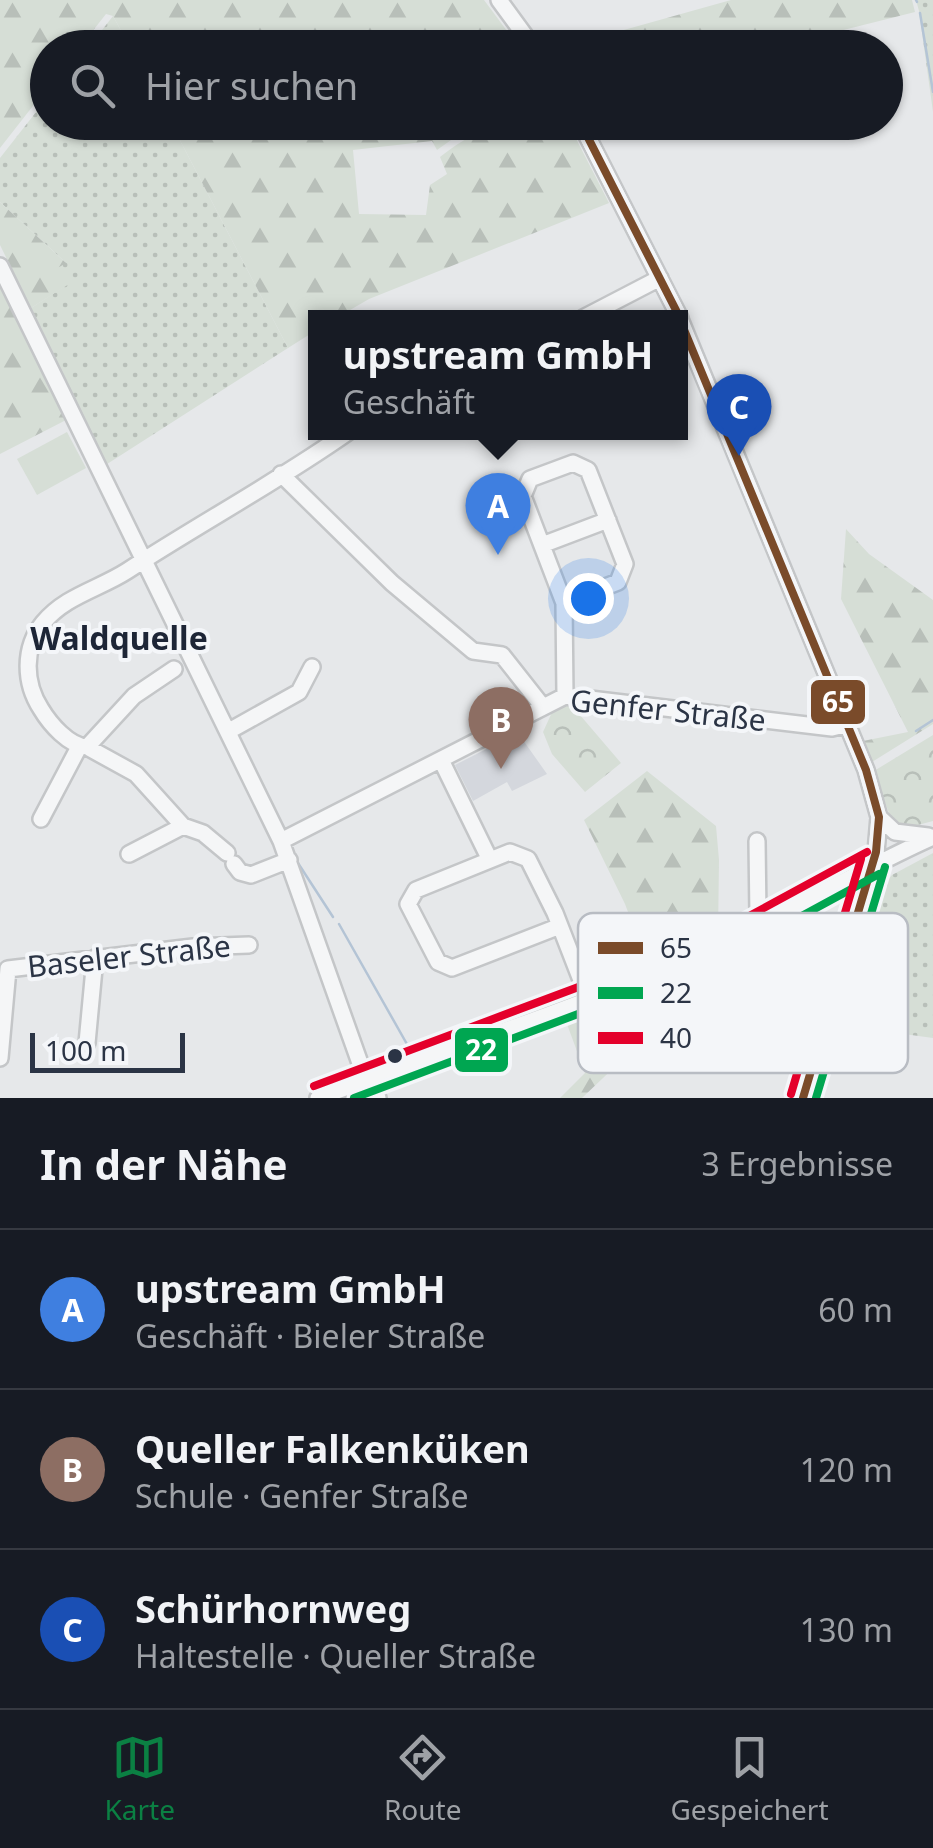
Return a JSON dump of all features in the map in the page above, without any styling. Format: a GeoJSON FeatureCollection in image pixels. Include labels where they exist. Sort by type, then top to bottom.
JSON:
{"type":"FeatureCollection","features":[{"type":"Feature","properties":{"kind":"street"},"geometry":{"type":"LineString","coordinates":[[499,0],[521,30]]}},
{"type":"Feature","properties":{"kind":"street"},"geometry":{"type":"LineString","coordinates":[[589,140],[676,310]]}},
{"type":"Feature","properties":{"kind":"street"},"geometry":{"type":"LineString","coordinates":[[0,266],[281,841],[366,1080],[378,1098]]}},
{"type":"Feature","properties":{"kind":"street"},"geometry":{"type":"LineString","coordinates":[[599,310],[660,278]]}},
{"type":"Feature","properties":{"kind":"street"},"geometry":{"type":"LineString","coordinates":[[688,337],[848,724],[879,817],[874,864],[859,913]]}},
{"type":"Feature","properties":{"kind":"street"},"geometry":{"type":"LineString","coordinates":[[289,860],[250,875],[240,872],[204,832],[183,826],[147,784],[83,747],[50,721],[33,694],[27,661],[32,639],[42,624],[67,601],[114,578],[335,440]]}},
{"type":"Feature","properties":{"kind":"street"},"geometry":{"type":"LineString","coordinates":[[564,603],[618,582],[625,564],[588,470],[572,462],[530,479],[523,496],[564,603],[565,696]]}},
{"type":"Feature","properties":{"kind":"street"},"geometry":{"type":"LineString","coordinates":[[281,474],[392,583],[472,651],[502,654],[543,707]]}},
{"type":"Feature","properties":{"kind":"street"},"geometry":{"type":"LineString","coordinates":[[542,545],[608,520]]}},
{"type":"Feature","properties":{"kind":"street"},"geometry":{"type":"LineString","coordinates":[[229,731],[299,692],[312,668]]}},
{"type":"Feature","properties":{"kind":"street"},"geometry":{"type":"LineString","coordinates":[[40,819],[83,747],[134,696],[174,669]]}},
{"type":"Feature","properties":{"kind":"street","name":"Genfer Straße"},"geometry":{"type":"LineString","coordinates":[[281,841],[565,696],[832,728],[848,724]]}},
{"type":"Feature","properties":{"kind":"street"},"geometry":{"type":"LineString","coordinates":[[441,760],[490,860]]}},
{"type":"Feature","properties":{"kind":"street"},"geometry":{"type":"LineString","coordinates":[[879,817],[895,832],[933,837]]}},
{"type":"Feature","properties":{"kind":"street"},"geometry":{"type":"LineString","coordinates":[[128,854],[183,826]]}},
{"type":"Feature","properties":{"kind":"street"},"geometry":{"type":"LineString","coordinates":[[782,913],[933,837]]}},
{"type":"Feature","properties":{"kind":"street"},"geometry":{"type":"LineString","coordinates":[[757,841],[758,913]]}},
{"type":"Feature","properties":{"kind":"street"},"geometry":{"type":"LineString","coordinates":[[560,926],[452,968],[438,962],[408,904],[416,890],[510,852],[528,859],[560,926],[578,972]]}},
{"type":"Feature","properties":{"kind":"street","name":"Baseler Straße"},"geometry":{"type":"LineString","coordinates":[[0,1058],[8,969],[193,947],[250,945]]}},
{"type":"Feature","properties":{"kind":"street"},"geometry":{"type":"LineString","coordinates":[[87,1043],[95,958]]}},
{"type":"Feature","properties":{"kind":"street"},"geometry":{"type":"LineString","coordinates":[[318,1098],[578,1002]]}},
{"type":"Feature","properties":{"kind":"street"},"geometry":{"type":"LineString","coordinates":[[803,1098],[811,1073]]}},
{"type":"Feature","properties":{"kind":"shaded area"},"geometry":{"type":"Polygon","coordinates":[[[518,733],[547,774],[512,791],[507,782],[473,801],[455,765],[518,733]]]}},
{"type":"Feature","properties":{"kind":"green space"},"geometry":{"type":"Polygon","coordinates":[[[0,0],[484,0],[506,30],[121,30],[113,16],[106,14],[93,30],[30,30],[30,110],[0,148],[0,0]]]}},
{"type":"Feature","properties":{"kind":"green space"},"geometry":{"type":"Polygon","coordinates":[[[731,0],[912,0],[915,12],[844,30],[624,30],[731,0]]]}},
{"type":"Feature","properties":{"kind":"green space"},"geometry":{"type":"Polygon","coordinates":[[[916,0],[933,0],[933,112],[919,11],[916,0]]]}},
{"type":"Feature","properties":{"kind":"green space"},"geometry":{"type":"Polygon","coordinates":[[[113,16],[121,30],[102,30],[113,16]]]}},
{"type":"Feature","properties":{"kind":"green space"},"geometry":{"type":"Polygon","coordinates":[[[30,120],[30,140],[180,140],[288,348],[104,466],[31,308],[68,284],[55,269],[65,262],[0,202],[0,158],[30,120]]]}},
{"type":"Feature","properties":{"kind":"green space"},"geometry":{"type":"Polygon","coordinates":[[[180,140],[451,140],[437,150],[432,141],[353,150],[359,214],[426,215],[430,185],[447,174],[440,157],[465,140],[577,140],[609,203],[350,310],[308,310],[308,335],[288,348],[180,140]]]}},
{"type":"Feature","properties":{"kind":"green space"},"geometry":{"type":"Polygon","coordinates":[[[0,202],[66,263],[56,269],[69,284],[31,308],[0,245],[0,202]]]}},
{"type":"Feature","properties":{"kind":"green space"},"geometry":{"type":"Polygon","coordinates":[[[0,276],[68,419],[0,454],[0,276]]]}},
{"type":"Feature","properties":{"kind":"green space"},"geometry":{"type":"Polygon","coordinates":[[[67,432],[86,468],[37,495],[17,459],[67,432]]]}},
{"type":"Feature","properties":{"kind":"green space"},"geometry":{"type":"Polygon","coordinates":[[[846,529],[869,554],[933,600],[933,724],[872,762],[863,741],[908,732],[841,599],[846,529]]]}},
{"type":"Feature","properties":{"kind":"green space"},"geometry":{"type":"Polygon","coordinates":[[[568,701],[621,763],[585,792],[552,754],[543,732],[554,708],[568,701]]]}},
{"type":"Feature","properties":{"kind":"green space"},"geometry":{"type":"Polygon","coordinates":[[[933,735],[933,821],[903,829],[891,819],[874,771],[933,735]]]}},
{"type":"Feature","properties":{"kind":"green space"},"geometry":{"type":"Polygon","coordinates":[[[647,771],[716,826],[718,913],[628,913],[584,820],[647,771]]]}},
{"type":"Feature","properties":{"kind":"green space"},"geometry":{"type":"Polygon","coordinates":[[[933,853],[933,1038],[908,1035],[908,913],[871,913],[877,893],[892,875],[933,853]]]}},
{"type":"Feature","properties":{"kind":"green space"},"geometry":{"type":"Polygon","coordinates":[[[578,1011],[578,1054],[564,1016],[578,1011]]]}},
{"type":"Feature","properties":{"kind":"green space"},"geometry":{"type":"Polygon","coordinates":[[[585,1073],[608,1073],[582,1098],[560,1098],[585,1073]]]}},
{"type":"Feature","properties":{"kind":"waterway"},"geometry":{"type":"LineString","coordinates":[[920,13],[933,92]]}},
{"type":"Feature","properties":{"kind":"waterway"},"geometry":{"type":"LineString","coordinates":[[916,731],[933,720]]}},
{"type":"Feature","properties":{"kind":"waterway"},"geometry":{"type":"LineString","coordinates":[[255,806],[272,839]]}},
{"type":"Feature","properties":{"kind":"waterway"},"geometry":{"type":"LineString","coordinates":[[296,860],[333,917]]}},
{"type":"Feature","properties":{"kind":"waterway"},"geometry":{"type":"LineString","coordinates":[[339,924],[412,1053]]}},
{"type":"Feature","properties":{"kind":"transit line","name":"65"},"geometry":{"type":"LineString","coordinates":[[589,140],[676,310]]}},
{"type":"Feature","properties":{"kind":"transit line","name":"65"},"geometry":{"type":"LineString","coordinates":[[688,339],[866,770],[879,817],[876,852],[858,913]]}},
{"type":"Feature","properties":{"kind":"transit line","name":"40"},"geometry":{"type":"LineString","coordinates":[[755,913],[867,852]]}},
{"type":"Feature","properties":{"kind":"transit line","name":"40"},"geometry":{"type":"LineString","coordinates":[[845,913],[861,859]]}},
{"type":"Feature","properties":{"kind":"transit line","name":"22"},"geometry":{"type":"LineString","coordinates":[[871,913],[885,867]]}},
{"type":"Feature","properties":{"kind":"transit line","name":"22"},"geometry":{"type":"LineString","coordinates":[[807,913],[879,874]]}},
{"type":"Feature","properties":{"kind":"transit line","name":"40"},"geometry":{"type":"LineString","coordinates":[[314,1086],[578,987]]}},
{"type":"Feature","properties":{"kind":"transit line","name":"22"},"geometry":{"type":"LineString","coordinates":[[354,1098],[578,1014]]}},
{"type":"Feature","properties":{"kind":"transit line","name":"40"},"geometry":{"type":"LineString","coordinates":[[791,1094],[797,1073]]}},
{"type":"Feature","properties":{"kind":"transit line","name":"65"},"geometry":{"type":"LineString","coordinates":[[803,1098],[810,1073]]}},
{"type":"Feature","properties":{"kind":"transit line","name":"22"},"geometry":{"type":"LineString","coordinates":[[816,1098],[823,1073]]}},
{"type":"Feature","properties":{"kind":"place","name":"Schürhornweg"},"geometry":{"type":"Point","coordinates":[739,456]}},
{"type":"Feature","properties":{"kind":"place","name":"upstream GmbH"},"geometry":{"type":"Point","coordinates":[498,555]}},
{"type":"Feature","properties":{"kind":"place","name":"Queller Falkenküken"},"geometry":{"type":"Point","coordinates":[501,769]}},
{"type":"Feature","properties":{"kind":"district","name":"Waldquelle"},"geometry":{"type":"Point","coordinates":[119,639]}}]}
